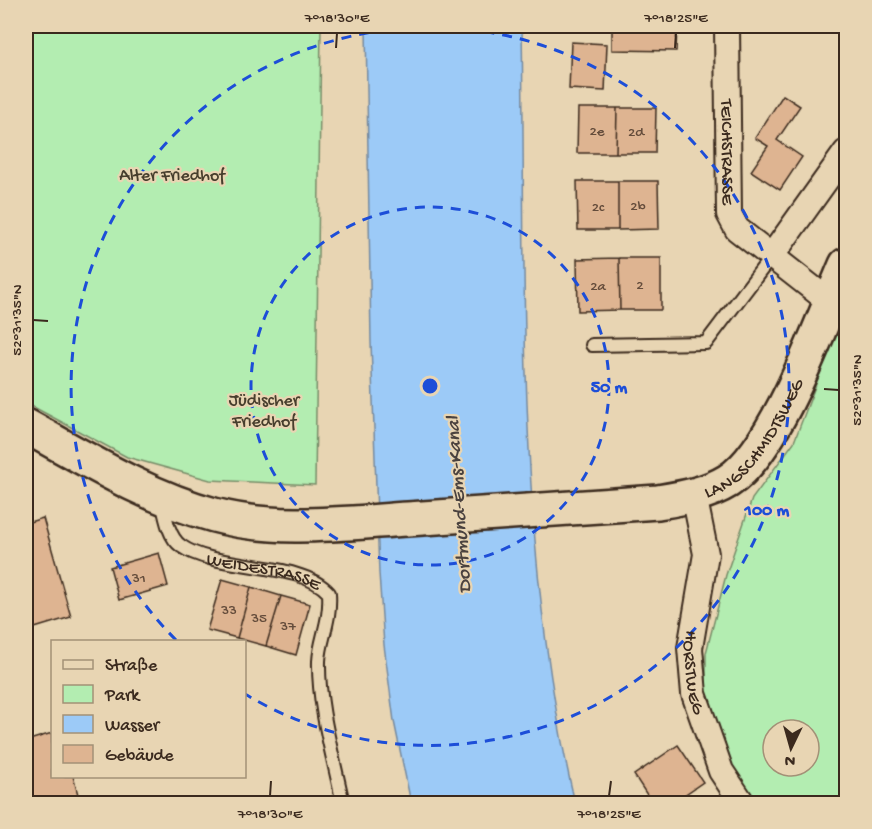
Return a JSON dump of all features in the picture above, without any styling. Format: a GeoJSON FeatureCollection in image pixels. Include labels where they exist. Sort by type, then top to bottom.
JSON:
{"type":"FeatureCollection","features":[{"type":"Feature","properties":{"kind":"street","name":"TEICHSTRASSE"},"geometry":{"type":"LineString","coordinates":[[727,26],[729,214],[737,229],[830,302]]}},
{"type":"Feature","properties":{"kind":"street"},"geometry":{"type":"LineString","coordinates":[[771,257],[846,152]]}},
{"type":"Feature","properties":{"kind":"street","name":"LANGSCHMIDTSWEG"},"geometry":{"type":"LineString","coordinates":[[161,496],[214,515],[244,521],[334,524],[658,502],[694,495],[729,480],[757,453],[783,411],[846,265]]}},
{"type":"Feature","properties":{"kind":"street"},"geometry":{"type":"LineString","coordinates":[[26,426],[106,471],[161,496]]}},
{"type":"Feature","properties":{"kind":"street","name":"HORSTWEG"},"geometry":{"type":"LineString","coordinates":[[694,495],[706,554],[690,648],[694,694],[721,771],[743,804]]}},
{"type":"Feature","properties":{"kind":"lane"},"geometry":{"type":"LineString","coordinates":[[592,345],[706,343],[771,257]]}},
{"type":"Feature","properties":{"kind":"lane","name":"WEIDESTRASSE"},"geometry":{"type":"LineString","coordinates":[[161,496],[168,527],[180,546],[200,554],[297,575],[320,583],[329,593],[328,627],[319,660],[322,697],[343,804]]}},
{"type":"Feature","properties":{"kind":"green space","name":"Alter Friedhof"},"geometry":{"type":"Polygon","coordinates":[[[26,26],[321,26],[315,485],[210,480],[127,457],[26,403],[26,26]]]}},
{"type":"Feature","properties":{"kind":"green space"},"geometry":{"type":"Polygon","coordinates":[[[846,305],[846,803],[746,803],[706,725],[706,653],[726,575],[752,499],[794,442],[846,305]]]}},
{"type":"Feature","properties":{"kind":"water","name":"Dortmund-Ems-Kanal"},"geometry":{"type":"Polygon","coordinates":[[[366,26],[522,26],[525,319],[533,514],[542,611],[556,707],[575,803],[411,803],[394,721],[384,645],[379,573],[371,342],[366,26]]]}},
{"type":"Feature","properties":{"kind":"building"},"geometry":{"type":"Polygon","coordinates":[[[612,26],[677,26],[676,51],[612,50],[612,26]]]}},
{"type":"Feature","properties":{"kind":"building"},"geometry":{"type":"Polygon","coordinates":[[[571,42],[607,44],[605,91],[569,89],[571,42]]]}},
{"type":"Feature","properties":{"kind":"building"},"geometry":{"type":"Polygon","coordinates":[[[783,95],[800,106],[777,140],[802,157],[780,190],[751,171],[768,146],[755,138],[783,95]]]}},
{"type":"Feature","properties":{"kind":"building"},"geometry":{"type":"Polygon","coordinates":[[[578,108],[617,108],[616,153],[577,153],[578,108]]]}},
{"type":"Feature","properties":{"kind":"building"},"geometry":{"type":"Polygon","coordinates":[[[617,108],[656,108],[655,153],[616,153],[617,108]]]}},
{"type":"Feature","properties":{"kind":"building"},"geometry":{"type":"Polygon","coordinates":[[[577,181],[618,181],[618,230],[578,230],[577,181]]]}},
{"type":"Feature","properties":{"kind":"building"},"geometry":{"type":"Polygon","coordinates":[[[618,181],[658,181],[659,229],[618,230],[618,181]]]}},
{"type":"Feature","properties":{"kind":"building"},"geometry":{"type":"Polygon","coordinates":[[[619,258],[620,310],[578,311],[577,259],[619,258]]]}},
{"type":"Feature","properties":{"kind":"building"},"geometry":{"type":"Polygon","coordinates":[[[619,258],[661,258],[661,310],[620,310],[619,258]]]}},
{"type":"Feature","properties":{"kind":"building"},"geometry":{"type":"Polygon","coordinates":[[[43,518],[71,617],[28,630],[26,620],[26,523],[43,518]]]}},
{"type":"Feature","properties":{"kind":"building"},"geometry":{"type":"Polygon","coordinates":[[[159,553],[168,586],[119,600],[110,567],[159,553]]]}},
{"type":"Feature","properties":{"kind":"building"},"geometry":{"type":"Polygon","coordinates":[[[222,579],[251,587],[237,638],[207,630],[222,579]]]}},
{"type":"Feature","properties":{"kind":"building"},"geometry":{"type":"Polygon","coordinates":[[[251,587],[281,596],[266,646],[237,638],[251,587]]]}},
{"type":"Feature","properties":{"kind":"building"},"geometry":{"type":"Polygon","coordinates":[[[281,596],[310,604],[296,655],[266,646],[281,596]]]}},
{"type":"Feature","properties":{"kind":"building"},"geometry":{"type":"Polygon","coordinates":[[[51,733],[51,778],[74,778],[80,802],[26,804],[26,741],[51,733]]]}},
{"type":"Feature","properties":{"kind":"building"},"geometry":{"type":"Polygon","coordinates":[[[678,745],[703,782],[671,804],[653,804],[634,775],[678,745]]]}},
{"type":"Feature","properties":{"kind":"park label","name":"Jüdischer Friedhof"},"geometry":{"type":"Point","coordinates":[264,409]}}]}
